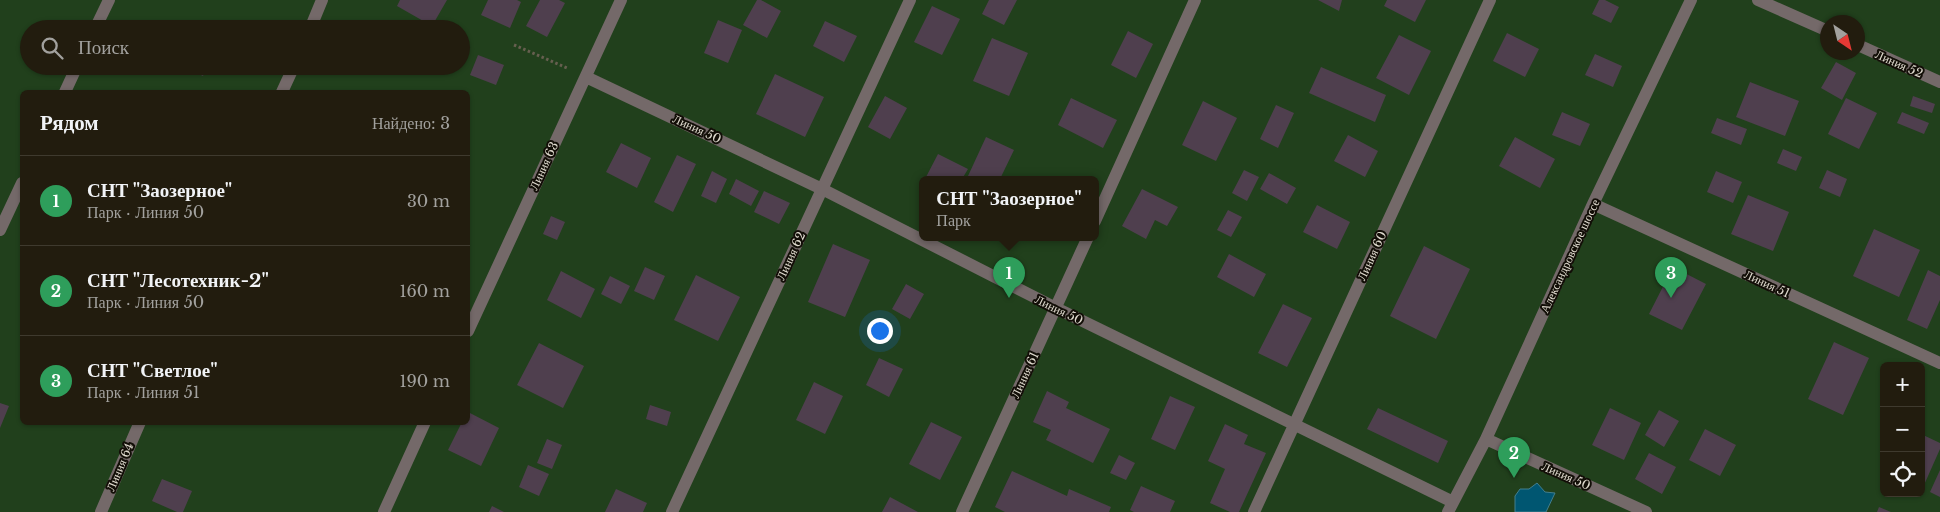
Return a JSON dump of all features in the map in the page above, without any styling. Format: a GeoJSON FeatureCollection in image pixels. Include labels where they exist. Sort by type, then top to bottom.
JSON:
{"type":"FeatureCollection","features":[{"type":"Feature","properties":{"kind":"street"},"geometry":{"type":"LineString","coordinates":[[99,20],[108,0]]}},
{"type":"Feature","properties":{"kind":"street"},"geometry":{"type":"LineString","coordinates":[[314,20],[322,0]]}},
{"type":"Feature","properties":{"kind":"street","name":"Линия 63"},"geometry":{"type":"LineString","coordinates":[[470,327],[621,0]]}},
{"type":"Feature","properties":{"kind":"street","name":"Линия 62"},"geometry":{"type":"LineString","coordinates":[[672,512],[910,0]]}},
{"type":"Feature","properties":{"kind":"street"},"geometry":{"type":"LineString","coordinates":[[1099,212],[1196,0]]}},
{"type":"Feature","properties":{"kind":"street","name":"Линия 60"},"geometry":{"type":"LineString","coordinates":[[1254,512],[1490,0]]}},
{"type":"Feature","properties":{"kind":"street","name":"Александровское шоссе"},"geometry":{"type":"LineString","coordinates":[[1450,507],[1486,440],[1593,204],[1691,0]]}},
{"type":"Feature","properties":{"kind":"street"},"geometry":{"type":"LineString","coordinates":[[1758,0],[1820,27]]}},
{"type":"Feature","properties":{"kind":"street","name":"Линия 52"},"geometry":{"type":"LineString","coordinates":[[1865,48],[1940,82]]}},
{"type":"Feature","properties":{"kind":"street"},"geometry":{"type":"LineString","coordinates":[[66,90],[73,75]]}},
{"type":"Feature","properties":{"kind":"street"},"geometry":{"type":"LineString","coordinates":[[283,90],[290,75]]}},
{"type":"Feature","properties":{"kind":"street","name":"Линия 50"},"geometry":{"type":"LineString","coordinates":[[586,77],[822,189],[919,238]]}},
{"type":"Feature","properties":{"kind":"street"},"geometry":{"type":"LineString","coordinates":[[0,230],[20,187]]}},
{"type":"Feature","properties":{"kind":"street","name":"Линия 51"},"geometry":{"type":"LineString","coordinates":[[1593,204],[1940,363]]}},
{"type":"Feature","properties":{"kind":"street","name":"Линия 50"},"geometry":{"type":"LineString","coordinates":[[924,241],[1056,308],[1295,424],[1450,507]]}},
{"type":"Feature","properties":{"kind":"street","name":"Линия 61"},"geometry":{"type":"LineString","coordinates":[[962,512],[1086,241]]}},
{"type":"Feature","properties":{"kind":"street","name":"Линия 64"},"geometry":{"type":"LineString","coordinates":[[101,512],[139,425]]}},
{"type":"Feature","properties":{"kind":"street"},"geometry":{"type":"LineString","coordinates":[[384,512],[424,425]]}},
{"type":"Feature","properties":{"kind":"street","name":"Линия 50"},"geometry":{"type":"LineString","coordinates":[[1486,440],[1646,512]]}},
{"type":"Feature","properties":{"kind":"path"},"geometry":{"type":"LineString","coordinates":[[514,45],[586,77]]}},
{"type":"Feature","properties":{"kind":"green space"},"geometry":{"type":"Polygon","coordinates":[[[0,0],[1940,0],[1940,512],[0,512],[0,0]]]}},
{"type":"Feature","properties":{"kind":"water"},"geometry":{"type":"Polygon","coordinates":[[[1537,483],[1545,492],[1555,493],[1546,512],[1515,512],[1515,496],[1520,489],[1529,489],[1537,483]]]}},
{"type":"Feature","properties":{"kind":"building"},"geometry":{"type":"Polygon","coordinates":[[[400,0],[447,0],[435,20],[422,20],[397,6],[400,0]]]}},
{"type":"Feature","properties":{"kind":"building"},"geometry":{"type":"Polygon","coordinates":[[[488,0],[517,0],[521,2],[510,28],[481,15],[488,0]]]}},
{"type":"Feature","properties":{"kind":"building"},"geometry":{"type":"Polygon","coordinates":[[[540,0],[559,0],[565,3],[547,37],[526,26],[540,0]]]}},
{"type":"Feature","properties":{"kind":"building"},"geometry":{"type":"Polygon","coordinates":[[[757,0],[761,0],[781,11],[767,38],[743,25],[757,0]]]}},
{"type":"Feature","properties":{"kind":"building"},"geometry":{"type":"Polygon","coordinates":[[[989,0],[1017,0],[1004,25],[982,14],[989,0]]]}},
{"type":"Feature","properties":{"kind":"building"},"geometry":{"type":"Polygon","coordinates":[[[1318,0],[1342,0],[1339,11],[1318,0]]]}},
{"type":"Feature","properties":{"kind":"building"},"geometry":{"type":"Polygon","coordinates":[[[1387,0],[1426,0],[1415,22],[1384,6],[1387,0]]]}},
{"type":"Feature","properties":{"kind":"building"},"geometry":{"type":"Polygon","coordinates":[[[1599,0],[1605,0],[1619,7],[1611,23],[1592,14],[1599,0]]]}},
{"type":"Feature","properties":{"kind":"building"},"geometry":{"type":"Polygon","coordinates":[[[932,6],[960,19],[942,55],[914,42],[932,6]]]}},
{"type":"Feature","properties":{"kind":"building"},"geometry":{"type":"Polygon","coordinates":[[[718,20],[742,30],[728,63],[704,53],[718,20]]]}},
{"type":"Feature","properties":{"kind":"building"},"geometry":{"type":"Polygon","coordinates":[[[825,21],[857,36],[844,62],[813,46],[825,21]]]}},
{"type":"Feature","properties":{"kind":"building"},"geometry":{"type":"Polygon","coordinates":[[[1128,31],[1153,44],[1136,78],[1111,65],[1128,31]]]}},
{"type":"Feature","properties":{"kind":"building"},"geometry":{"type":"Polygon","coordinates":[[[1507,33],[1539,49],[1525,77],[1493,61],[1507,33]]]}},
{"type":"Feature","properties":{"kind":"building"},"geometry":{"type":"Polygon","coordinates":[[[1399,35],[1431,51],[1409,95],[1376,78],[1399,35]]]}},
{"type":"Feature","properties":{"kind":"building"},"geometry":{"type":"Polygon","coordinates":[[[992,38],[1028,53],[1009,96],[973,81],[992,38]]]}},
{"type":"Feature","properties":{"kind":"building"},"geometry":{"type":"Polygon","coordinates":[[[1595,54],[1622,66],[1613,87],[1585,75],[1595,54]]]}},
{"type":"Feature","properties":{"kind":"building"},"geometry":{"type":"Polygon","coordinates":[[[478,55],[504,65],[496,85],[470,75],[478,55]]]}},
{"type":"Feature","properties":{"kind":"building"},"geometry":{"type":"Polygon","coordinates":[[[1836,62],[1856,73],[1842,100],[1821,88],[1836,62]]]}},
{"type":"Feature","properties":{"kind":"building"},"geometry":{"type":"Polygon","coordinates":[[[1321,67],[1386,95],[1375,122],[1309,93],[1321,67]]]}},
{"type":"Feature","properties":{"kind":"building"},"geometry":{"type":"Polygon","coordinates":[[[775,74],[824,97],[805,137],[756,114],[775,74]]]}},
{"type":"Feature","properties":{"kind":"building"},"geometry":{"type":"Polygon","coordinates":[[[1750,82],[1799,101],[1785,136],[1736,117],[1750,82]]]}},
{"type":"Feature","properties":{"kind":"building"},"geometry":{"type":"Polygon","coordinates":[[[885,96],[907,108],[890,139],[868,127],[885,96]]]}},
{"type":"Feature","properties":{"kind":"building"},"geometry":{"type":"Polygon","coordinates":[[[1913,96],[1935,104],[1932,113],[1910,106],[1913,96]]]}},
{"type":"Feature","properties":{"kind":"building"},"geometry":{"type":"Polygon","coordinates":[[[1071,98],[1117,120],[1103,148],[1058,125],[1071,98]]]}},
{"type":"Feature","properties":{"kind":"building"},"geometry":{"type":"Polygon","coordinates":[[[1846,98],[1877,113],[1859,149],[1828,134],[1846,98]]]}},
{"type":"Feature","properties":{"kind":"building"},"geometry":{"type":"Polygon","coordinates":[[[1203,101],[1237,118],[1216,161],[1182,145],[1203,101]]]}},
{"type":"Feature","properties":{"kind":"building"},"geometry":{"type":"Polygon","coordinates":[[[1276,105],[1294,113],[1278,148],[1260,139],[1276,105]]]}},
{"type":"Feature","properties":{"kind":"building"},"geometry":{"type":"Polygon","coordinates":[[[1562,112],[1590,124],[1580,146],[1552,135],[1562,112]]]}},
{"type":"Feature","properties":{"kind":"building"},"geometry":{"type":"Polygon","coordinates":[[[1902,112],[1929,123],[1924,134],[1897,123],[1902,112]]]}},
{"type":"Feature","properties":{"kind":"building"},"geometry":{"type":"Polygon","coordinates":[[[1717,118],[1747,129],[1741,145],[1711,133],[1717,118]]]}},
{"type":"Feature","properties":{"kind":"building"},"geometry":{"type":"Polygon","coordinates":[[[1348,135],[1378,151],[1365,177],[1334,161],[1348,135]]]}},
{"type":"Feature","properties":{"kind":"building"},"geometry":{"type":"Polygon","coordinates":[[[986,137],[1014,150],[1001,176],[968,176],[986,137]]]}},
{"type":"Feature","properties":{"kind":"building"},"geometry":{"type":"Polygon","coordinates":[[[1515,137],[1555,159],[1540,188],[1499,166],[1515,137]]]}},
{"type":"Feature","properties":{"kind":"building"},"geometry":{"type":"Polygon","coordinates":[[[621,143],[651,158],[637,188],[606,172],[621,143]]]}},
{"type":"Feature","properties":{"kind":"building"},"geometry":{"type":"Polygon","coordinates":[[[1783,149],[1802,157],[1796,171],[1777,163],[1783,149]]]}},
{"type":"Feature","properties":{"kind":"building"},"geometry":{"type":"Polygon","coordinates":[[[938,154],[968,169],[964,176],[927,176],[938,154]]]}},
{"type":"Feature","properties":{"kind":"building"},"geometry":{"type":"Polygon","coordinates":[[[677,155],[696,164],[673,212],[654,202],[677,155]]]}},
{"type":"Feature","properties":{"kind":"building"},"geometry":{"type":"Polygon","coordinates":[[[1244,170],[1259,177],[1247,201],[1232,193],[1244,170]]]}},
{"type":"Feature","properties":{"kind":"building"},"geometry":{"type":"Polygon","coordinates":[[[1827,170],[1847,179],[1840,197],[1819,188],[1827,170]]]}},
{"type":"Feature","properties":{"kind":"building"},"geometry":{"type":"Polygon","coordinates":[[[712,171],[727,179],[716,203],[701,196],[712,171]]]}},
{"type":"Feature","properties":{"kind":"building"},"geometry":{"type":"Polygon","coordinates":[[[1716,171],[1742,182],[1733,203],[1707,192],[1716,171]]]}},
{"type":"Feature","properties":{"kind":"building"},"geometry":{"type":"Polygon","coordinates":[[[1269,173],[1296,188],[1287,204],[1260,189],[1269,173]]]}},
{"type":"Feature","properties":{"kind":"building"},"geometry":{"type":"Polygon","coordinates":[[[736,179],[759,191],[751,206],[729,194],[736,179]]]}},
{"type":"Feature","properties":{"kind":"building"},"geometry":{"type":"Polygon","coordinates":[[[1142,189],[1178,207],[1167,226],[1155,220],[1146,239],[1122,226],[1142,189]]]}},
{"type":"Feature","properties":{"kind":"building"},"geometry":{"type":"Polygon","coordinates":[[[764,191],[790,203],[779,224],[754,212],[764,191]]]}},
{"type":"Feature","properties":{"kind":"building"},"geometry":{"type":"Polygon","coordinates":[[[1748,195],[1789,212],[1773,251],[1731,234],[1748,195]]]}},
{"type":"Feature","properties":{"kind":"building"},"geometry":{"type":"Polygon","coordinates":[[[1317,205],[1350,222],[1337,249],[1303,232],[1317,205]]]}},
{"type":"Feature","properties":{"kind":"building"},"geometry":{"type":"Polygon","coordinates":[[[1228,210],[1242,217],[1231,237],[1217,230],[1228,210]]]}},
{"type":"Feature","properties":{"kind":"building"},"geometry":{"type":"Polygon","coordinates":[[[551,216],[565,222],[557,240],[543,234],[551,216]]]}},
{"type":"Feature","properties":{"kind":"building"},"geometry":{"type":"Polygon","coordinates":[[[1874,229],[1920,250],[1899,297],[1853,276],[1874,229]]]}},
{"type":"Feature","properties":{"kind":"building"},"geometry":{"type":"Polygon","coordinates":[[[833,244],[870,260],[845,317],[808,302],[833,244]]]}},
{"type":"Feature","properties":{"kind":"building"},"geometry":{"type":"Polygon","coordinates":[[[1424,246],[1470,269],[1436,339],[1390,316],[1424,246]]]}},
{"type":"Feature","properties":{"kind":"building"},"geometry":{"type":"Polygon","coordinates":[[[1229,254],[1266,274],[1254,297],[1217,277],[1229,254]]]}},
{"type":"Feature","properties":{"kind":"building"},"geometry":{"type":"Polygon","coordinates":[[[645,267],[665,276],[654,300],[634,291],[645,267]]]}},
{"type":"Feature","properties":{"kind":"building"},"geometry":{"type":"Polygon","coordinates":[[[1673,267],[1706,284],[1682,330],[1649,314],[1673,267]]]}},
{"type":"Feature","properties":{"kind":"building"},"geometry":{"type":"Polygon","coordinates":[[[1928,270],[1940,276],[1940,300],[1927,329],[1907,320],[1928,270]]]}},
{"type":"Feature","properties":{"kind":"building"},"geometry":{"type":"Polygon","coordinates":[[[561,271],[595,289],[581,318],[547,300],[561,271]]]}},
{"type":"Feature","properties":{"kind":"building"},"geometry":{"type":"Polygon","coordinates":[[[696,275],[740,297],[718,341],[674,320],[696,275]]]}},
{"type":"Feature","properties":{"kind":"building"},"geometry":{"type":"Polygon","coordinates":[[[610,276],[630,286],[621,304],[601,294],[610,276]]]}},
{"type":"Feature","properties":{"kind":"building"},"geometry":{"type":"Polygon","coordinates":[[[906,284],[924,294],[910,319],[892,309],[906,284]]]}},
{"type":"Feature","properties":{"kind":"building"},"geometry":{"type":"Polygon","coordinates":[[[1283,304],[1312,318],[1287,367],[1258,353],[1283,304]]]}},
{"type":"Feature","properties":{"kind":"building"},"geometry":{"type":"Polygon","coordinates":[[[1834,342],[1869,358],[1843,415],[1808,399],[1834,342]]]}},
{"type":"Feature","properties":{"kind":"building"},"geometry":{"type":"Polygon","coordinates":[[[539,343],[584,366],[563,408],[517,385],[539,343]]]}},
{"type":"Feature","properties":{"kind":"building"},"geometry":{"type":"Polygon","coordinates":[[[879,358],[903,369],[889,397],[866,385],[879,358]]]}},
{"type":"Feature","properties":{"kind":"building"},"geometry":{"type":"Polygon","coordinates":[[[814,382],[843,396],[825,434],[796,420],[814,382]]]}},
{"type":"Feature","properties":{"kind":"building"},"geometry":{"type":"Polygon","coordinates":[[[1047,391],[1069,402],[1066,408],[1110,429],[1093,463],[1046,440],[1051,430],[1033,422],[1047,391]]]}},
{"type":"Feature","properties":{"kind":"building"},"geometry":{"type":"Polygon","coordinates":[[[1170,396],[1195,407],[1175,450],[1151,439],[1170,396]]]}},
{"type":"Feature","properties":{"kind":"building"},"geometry":{"type":"Polygon","coordinates":[[[0,403],[9,406],[0,428],[0,403]]]}},
{"type":"Feature","properties":{"kind":"building"},"geometry":{"type":"Polygon","coordinates":[[[650,405],[671,412],[667,426],[646,419],[650,405]]]}},
{"type":"Feature","properties":{"kind":"building"},"geometry":{"type":"Polygon","coordinates":[[[1378,408],[1448,441],[1438,463],[1367,429],[1378,408]]]}},
{"type":"Feature","properties":{"kind":"building"},"geometry":{"type":"Polygon","coordinates":[[[1610,408],[1641,423],[1624,460],[1592,445],[1610,408]]]}},
{"type":"Feature","properties":{"kind":"building"},"geometry":{"type":"Polygon","coordinates":[[[1659,410],[1679,421],[1664,447],[1645,435],[1659,410]]]}},
{"type":"Feature","properties":{"kind":"building"},"geometry":{"type":"Polygon","coordinates":[[[470,413],[499,428],[481,466],[448,450],[460,425],[470,425],[470,413]]]}},
{"type":"Feature","properties":{"kind":"building"},"geometry":{"type":"Polygon","coordinates":[[[931,422],[962,437],[940,480],[909,464],[931,422]]]}},
{"type":"Feature","properties":{"kind":"building"},"geometry":{"type":"Polygon","coordinates":[[[1225,424],[1248,435],[1244,444],[1266,453],[1239,512],[1230,512],[1210,503],[1225,469],[1208,461],[1225,424]]]}},
{"type":"Feature","properties":{"kind":"building"},"geometry":{"type":"Polygon","coordinates":[[[1705,429],[1736,445],[1720,476],[1689,460],[1705,429]]]}},
{"type":"Feature","properties":{"kind":"building"},"geometry":{"type":"Polygon","coordinates":[[[1925,436],[1940,443],[1940,449],[1925,483],[1925,436]]]}},
{"type":"Feature","properties":{"kind":"building"},"geometry":{"type":"Polygon","coordinates":[[[547,439],[562,445],[552,469],[537,463],[547,439]]]}},
{"type":"Feature","properties":{"kind":"building"},"geometry":{"type":"Polygon","coordinates":[[[1649,453],[1676,467],[1662,494],[1635,479],[1649,453]]]}},
{"type":"Feature","properties":{"kind":"building"},"geometry":{"type":"Polygon","coordinates":[[[1119,455],[1135,463],[1126,480],[1110,473],[1119,455]]]}},
{"type":"Feature","properties":{"kind":"building"},"geometry":{"type":"Polygon","coordinates":[[[528,465],[549,474],[539,496],[519,487],[528,465]]]}},
{"type":"Feature","properties":{"kind":"building"},"geometry":{"type":"Polygon","coordinates":[[[1940,470],[1940,497],[1930,492],[1940,470]]]}},
{"type":"Feature","properties":{"kind":"building"},"geometry":{"type":"Polygon","coordinates":[[[1012,471],[1067,496],[1069,489],[1111,507],[1109,512],[1005,512],[995,507],[1012,471]]]}},
{"type":"Feature","properties":{"kind":"building"},"geometry":{"type":"Polygon","coordinates":[[[162,479],[192,491],[183,512],[177,512],[152,501],[162,479]]]}},
{"type":"Feature","properties":{"kind":"building"},"geometry":{"type":"Polygon","coordinates":[[[1141,486],[1175,501],[1170,512],[1134,512],[1130,510],[1141,486]]]}},
{"type":"Feature","properties":{"kind":"building"},"geometry":{"type":"Polygon","coordinates":[[[616,489],[647,503],[643,512],[605,512],[616,489]]]}},
{"type":"Feature","properties":{"kind":"building"},"geometry":{"type":"Polygon","coordinates":[[[890,497],[918,512],[882,512],[890,497]]]}},
{"type":"Feature","properties":{"kind":"building"},"geometry":{"type":"Polygon","coordinates":[[[492,506],[504,512],[489,512],[492,506]]]}},
{"type":"Feature","properties":{"kind":"building"},"geometry":{"type":"Polygon","coordinates":[[[1879,507],[1891,512],[1877,512],[1879,507]]]}},
{"type":"Feature","properties":{"kind":"place","name":"СНТ \"Заозерное\""},"geometry":{"type":"Point","coordinates":[1009,298]}},
{"type":"Feature","properties":{"kind":"place","name":"СНТ \"Светлое\""},"geometry":{"type":"Point","coordinates":[1671,298]}},
{"type":"Feature","properties":{"kind":"place","name":"СНТ \"Лесотехник-2\""},"geometry":{"type":"Point","coordinates":[1514,478]}}]}
